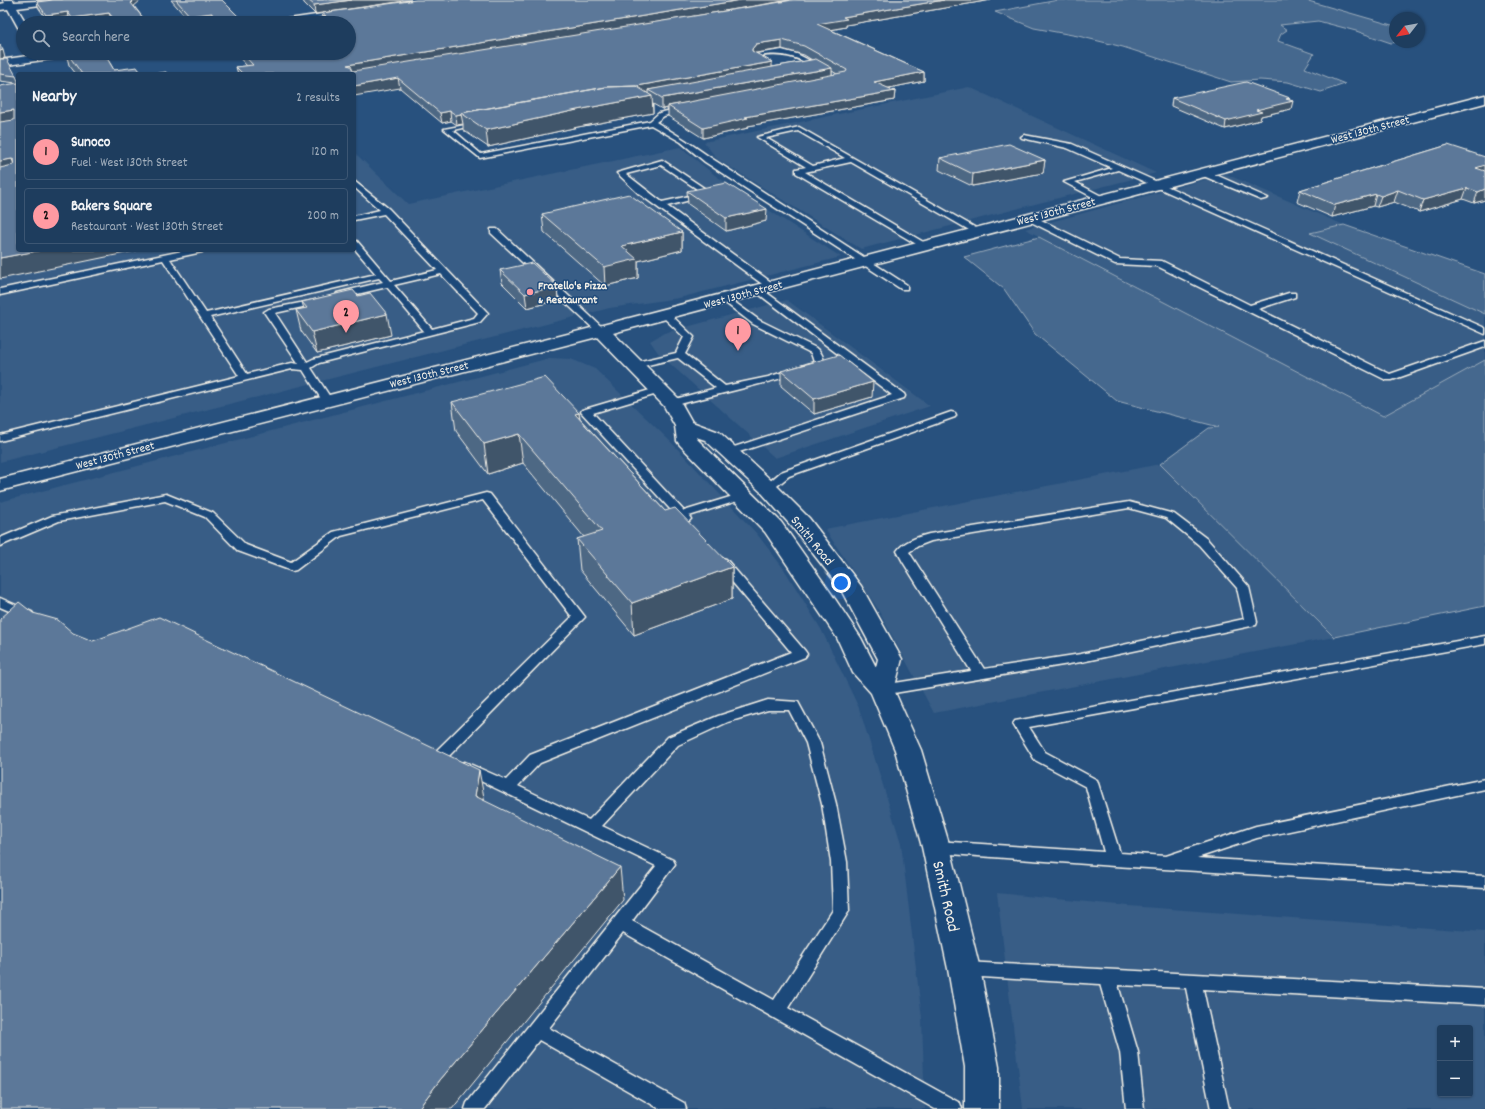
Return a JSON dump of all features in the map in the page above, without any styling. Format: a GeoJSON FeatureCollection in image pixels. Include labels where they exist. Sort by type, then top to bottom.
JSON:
{"type":"FeatureCollection","features":[{"type":"Feature","properties":{"kind":"main road"},"geometry":{"type":"LineString","coordinates":[[6,4],[56,0]]}},
{"type":"Feature","properties":{"kind":"main road"},"geometry":{"type":"LineString","coordinates":[[6,4],[16,18]]}},
{"type":"Feature","properties":{"kind":"main road"},"geometry":{"type":"LineString","coordinates":[[331,16],[359,12]]}},
{"type":"Feature","properties":{"kind":"main road"},"geometry":{"type":"LineString","coordinates":[[0,63],[32,60]]}},
{"type":"Feature","properties":{"kind":"main road","name":"West 130th Street"},"geometry":{"type":"LineString","coordinates":[[0,485],[726,299],[1485,99]]}},
{"type":"Feature","properties":{"kind":"main road","name":"Smith Road"},"geometry":{"type":"LineString","coordinates":[[602,331],[666,396],[685,426],[687,440],[772,527],[820,593],[849,638],[862,667],[882,690],[908,750],[936,847],[964,969],[982,1067],[982,1109]]}},
{"type":"Feature","properties":{"kind":"main road","name":"Smith Road"},"geometry":{"type":"LineString","coordinates":[[685,426],[712,436],[768,488],[801,523],[850,586],[890,660],[882,690]]}},
{"type":"Feature","properties":{"kind":"lane"},"geometry":{"type":"LineString","coordinates":[[775,69],[756,59],[758,55],[776,51],[792,53],[820,67],[803,68]]}},
{"type":"Feature","properties":{"kind":"lane"},"geometry":{"type":"LineString","coordinates":[[652,123],[658,111],[690,108]]}},
{"type":"Feature","properties":{"kind":"lane"},"geometry":{"type":"LineString","coordinates":[[485,122],[447,129],[480,156],[652,123],[684,141],[708,160],[904,287]]}},
{"type":"Feature","properties":{"kind":"lane"},"geometry":{"type":"LineString","coordinates":[[812,168],[760,137],[799,129],[979,232]]}},
{"type":"Feature","properties":{"kind":"lane"},"geometry":{"type":"LineString","coordinates":[[1024,137],[1069,146],[1485,330]]}},
{"type":"Feature","properties":{"kind":"lane"},"geometry":{"type":"LineString","coordinates":[[852,159],[799,171],[926,246]]}},
{"type":"Feature","properties":{"kind":"lane"},"geometry":{"type":"LineString","coordinates":[[661,205],[709,194],[662,162],[621,173],[641,191],[661,205],[900,396],[729,452]]}},
{"type":"Feature","properties":{"kind":"lane"},"geometry":{"type":"LineString","coordinates":[[1102,199],[1068,182],[1119,168]]}},
{"type":"Feature","properties":{"kind":"lane"},"geometry":{"type":"LineString","coordinates":[[1204,173],[1264,198]]}},
{"type":"Feature","properties":{"kind":"lane"},"geometry":{"type":"LineString","coordinates":[[0,438],[292,366],[306,367],[316,361],[477,320],[483,313],[386,211],[356,185]]}},
{"type":"Feature","properties":{"kind":"lane"},"geometry":{"type":"LineString","coordinates":[[356,218],[386,211]]}},
{"type":"Feature","properties":{"kind":"lane"},"geometry":{"type":"LineString","coordinates":[[1030,218],[1118,262],[1159,263],[1389,378],[1485,344]]}},
{"type":"Feature","properties":{"kind":"lane"},"geometry":{"type":"LineString","coordinates":[[494,231],[602,331]]}},
{"type":"Feature","properties":{"kind":"lane"},"geometry":{"type":"LineString","coordinates":[[356,245],[430,332]]}},
{"type":"Feature","properties":{"kind":"lane"},"geometry":{"type":"LineString","coordinates":[[0,292],[189,252]]}},
{"type":"Feature","properties":{"kind":"lane"},"geometry":{"type":"LineString","coordinates":[[165,257],[245,378]]}},
{"type":"Feature","properties":{"kind":"lane"},"geometry":{"type":"LineString","coordinates":[[269,312],[443,271]]}},
{"type":"Feature","properties":{"kind":"lane"},"geometry":{"type":"LineString","coordinates":[[204,316],[381,275]]}},
{"type":"Feature","properties":{"kind":"lane"},"geometry":{"type":"LineString","coordinates":[[1251,308],[1292,295]]}},
{"type":"Feature","properties":{"kind":"lane"},"geometry":{"type":"LineString","coordinates":[[691,526],[586,412],[666,396],[724,389],[770,380],[820,364],[819,358],[815,351],[756,322],[726,299]]}},
{"type":"Feature","properties":{"kind":"lane"},"geometry":{"type":"LineString","coordinates":[[262,302],[327,400]]}},
{"type":"Feature","properties":{"kind":"lane"},"geometry":{"type":"LineString","coordinates":[[666,314],[689,337],[680,355]]}},
{"type":"Feature","properties":{"kind":"lane"},"geometry":{"type":"LineString","coordinates":[[680,355],[724,389]]}},
{"type":"Feature","properties":{"kind":"lane"},"geometry":{"type":"LineString","coordinates":[[635,365],[680,355]]}},
{"type":"Feature","properties":{"kind":"lane"},"geometry":{"type":"LineString","coordinates":[[768,488],[785,474],[951,415]]}},
{"type":"Feature","properties":{"kind":"lane"},"geometry":{"type":"LineString","coordinates":[[0,542],[56,518],[166,497],[209,515],[242,548],[292,567],[337,534],[486,496],[579,617],[440,756]]}},
{"type":"Feature","properties":{"kind":"lane"},"geometry":{"type":"LineString","coordinates":[[681,515],[743,496]]}},
{"type":"Feature","properties":{"kind":"lane"},"geometry":{"type":"LineString","coordinates":[[882,690],[1081,658],[1251,622],[1243,587],[1202,542],[1170,516],[1130,505],[929,538],[914,543],[904,551],[909,562],[980,674]]}},
{"type":"Feature","properties":{"kind":"lane"},"geometry":{"type":"LineString","coordinates":[[508,788],[535,758],[800,654],[716,555]]}},
{"type":"Feature","properties":{"kind":"lane"},"geometry":{"type":"LineString","coordinates":[[0,602],[41,622]]}},
{"type":"Feature","properties":{"kind":"lane"},"geometry":{"type":"LineString","coordinates":[[1114,860],[1092,784],[1040,756],[1020,724],[1485,640]]}},
{"type":"Feature","properties":{"kind":"lane"},"geometry":{"type":"LineString","coordinates":[[592,827],[673,741],[723,719],[768,705],[793,705],[813,743],[828,798],[840,862],[841,911],[777,1010]]}},
{"type":"Feature","properties":{"kind":"lane"},"geometry":{"type":"LineString","coordinates":[[427,749],[667,864],[474,1109]]}},
{"type":"Feature","properties":{"kind":"lane"},"geometry":{"type":"LineString","coordinates":[[1165,863],[1256,832],[1485,784]]}},
{"type":"Feature","properties":{"kind":"lane"},"geometry":{"type":"LineString","coordinates":[[936,847],[1114,860],[1485,882]]}},
{"type":"Feature","properties":{"kind":"lane"},"geometry":{"type":"LineString","coordinates":[[620,924],[953,1109]]}},
{"type":"Feature","properties":{"kind":"lane"},"geometry":{"type":"LineString","coordinates":[[964,969],[1485,996]]}},
{"type":"Feature","properties":{"kind":"lane"},"geometry":{"type":"LineString","coordinates":[[1107,977],[1129,1052],[1135,1109]]}},
{"type":"Feature","properties":{"kind":"lane"},"geometry":{"type":"LineString","coordinates":[[1193,981],[1220,1109]]}},
{"type":"Feature","properties":{"kind":"lane"},"geometry":{"type":"LineString","coordinates":[[537,1030],[677,1109]]}},
{"type":"Feature","properties":{"kind":"shaded area"},"geometry":{"type":"Polygon","coordinates":[[[1058,0],[1305,0],[1389,24],[1389,42],[1356,31],[1318,21],[1280,25],[1287,30],[1281,34],[1278,41],[1314,54],[1305,68],[1345,84],[1321,92],[1288,82],[1260,80],[1231,82],[1123,47],[1078,36],[1034,28],[995,12],[1058,0]]]}},
{"type":"Feature","properties":{"kind":"shaded area"},"geometry":{"type":"Polygon","coordinates":[[[969,87],[1156,173],[861,249],[717,159],[704,142],[969,87]]]}},
{"type":"Feature","properties":{"kind":"shaded area"},"geometry":{"type":"Polygon","coordinates":[[[680,147],[716,176],[841,257],[679,298],[610,308],[0,462],[0,179],[16,242],[16,252],[356,252],[356,154],[408,204],[680,147]]]}},
{"type":"Feature","properties":{"kind":"shaded area"},"geometry":{"type":"Polygon","coordinates":[[[1226,174],[1344,225],[1311,234],[1485,314],[1485,360],[1383,416],[1025,229],[1226,174]]]}},
{"type":"Feature","properties":{"kind":"shaded area"},"geometry":{"type":"Polygon","coordinates":[[[1344,225],[1485,274],[1485,314],[1310,233],[1344,225]]]}},
{"type":"Feature","properties":{"kind":"shaded area"},"geometry":{"type":"Polygon","coordinates":[[[1039,237],[1383,416],[1485,360],[1485,606],[1334,637],[1160,464],[1209,428],[1219,427],[1117,401],[1035,334],[1004,289],[964,257],[1039,237]]]}},
{"type":"Feature","properties":{"kind":"shaded area"},"geometry":{"type":"Polygon","coordinates":[[[787,300],[930,406],[775,458],[659,354],[650,341],[664,333],[787,300]]]}},
{"type":"Feature","properties":{"kind":"shaded area"},"geometry":{"type":"Polygon","coordinates":[[[550,358],[571,359],[595,369],[672,443],[757,534],[784,569],[821,629],[859,708],[901,843],[922,1018],[925,1109],[0,1109],[0,502],[550,358]]]}},
{"type":"Feature","properties":{"kind":"shaded area"},"geometry":{"type":"Polygon","coordinates":[[[1160,464],[1334,637],[934,713],[876,606],[825,529],[1160,464]]]}},
{"type":"Feature","properties":{"kind":"shaded area"},"geometry":{"type":"Polygon","coordinates":[[[997,893],[1129,906],[1485,932],[1485,1109],[1023,1109],[997,893]]]}},
{"type":"Feature","properties":{"kind":"building"},"geometry":{"type":"Polygon","coordinates":[[[53,0],[134,0],[131,3],[141,16],[111,16],[109,13],[87,16],[71,16],[68,12],[46,15],[37,2],[53,0]]]}},
{"type":"Feature","properties":{"kind":"building"},"geometry":{"type":"Polygon","coordinates":[[[176,0],[222,0],[238,16],[212,16],[212,13],[190,16],[176,0]]]}},
{"type":"Feature","properties":{"kind":"building"},"geometry":{"type":"Polygon","coordinates":[[[308,0],[352,0],[314,5],[308,0]]]}},
{"type":"Feature","properties":{"kind":"building"},"geometry":{"type":"Polygon","coordinates":[[[416,0],[741,0],[347,65],[351,66],[353,71],[793,0],[944,0],[843,17],[847,19],[817,24],[924,72],[874,82],[895,91],[745,117],[748,118],[703,128],[668,106],[846,72],[847,70],[804,46],[782,40],[756,44],[752,49],[752,51],[772,62],[637,86],[606,87],[456,115],[450,111],[440,113],[398,78],[356,86],[356,72],[241,72],[236,67],[253,65],[248,60],[356,60],[356,16],[326,16],[322,13],[416,0]]]}},
{"type":"Feature","properties":{"kind":"building"},"geometry":{"type":"Polygon","coordinates":[[[0,59],[7,59],[16,76],[0,74],[0,59]]]}},
{"type":"Feature","properties":{"kind":"building"},"geometry":{"type":"Polygon","coordinates":[[[816,59],[832,68],[662,98],[648,90],[816,59]]]}},
{"type":"Feature","properties":{"kind":"building"},"geometry":{"type":"Polygon","coordinates":[[[72,60],[108,60],[114,70],[137,67],[141,72],[81,72],[72,60]]]}},
{"type":"Feature","properties":{"kind":"building"},"geometry":{"type":"Polygon","coordinates":[[[1246,82],[1290,98],[1286,99],[1293,101],[1256,110],[1262,112],[1226,121],[1172,98],[1246,82]]]}},
{"type":"Feature","properties":{"kind":"building"},"geometry":{"type":"Polygon","coordinates":[[[16,83],[16,252],[32,252],[0,258],[0,168],[13,165],[14,160],[0,161],[0,122],[14,120],[14,110],[0,112],[0,86],[16,83]]]}},
{"type":"Feature","properties":{"kind":"building"},"geometry":{"type":"Polygon","coordinates":[[[636,86],[652,96],[577,110],[486,130],[461,113],[606,87],[636,86]]]}},
{"type":"Feature","properties":{"kind":"building"},"geometry":{"type":"Polygon","coordinates":[[[1009,144],[1045,160],[973,174],[940,158],[1009,144]]]}},
{"type":"Feature","properties":{"kind":"building"},"geometry":{"type":"Polygon","coordinates":[[[1448,145],[1485,157],[1485,165],[1476,168],[1485,171],[1485,189],[1478,192],[1467,188],[1423,200],[1398,190],[1381,196],[1376,194],[1335,205],[1300,190],[1448,145]]]}},
{"type":"Feature","properties":{"kind":"building"},"geometry":{"type":"Polygon","coordinates":[[[726,183],[767,209],[726,218],[687,191],[726,183]]]}},
{"type":"Feature","properties":{"kind":"building"},"geometry":{"type":"Polygon","coordinates":[[[629,194],[682,232],[622,246],[637,259],[604,267],[542,214],[629,194]]]}},
{"type":"Feature","properties":{"kind":"building"},"geometry":{"type":"Polygon","coordinates":[[[532,263],[557,286],[525,294],[500,270],[532,263]]]}},
{"type":"Feature","properties":{"kind":"building"},"geometry":{"type":"Polygon","coordinates":[[[353,290],[358,296],[370,293],[387,314],[312,332],[296,310],[307,308],[302,302],[353,290]]]}},
{"type":"Feature","properties":{"kind":"building"},"geometry":{"type":"Polygon","coordinates":[[[839,355],[873,382],[814,399],[781,371],[839,355]]]}},
{"type":"Feature","properties":{"kind":"building"},"geometry":{"type":"Polygon","coordinates":[[[545,377],[579,413],[575,414],[665,511],[675,508],[732,567],[632,603],[577,539],[602,531],[519,434],[484,444],[452,402],[545,377]]]}},
{"type":"Feature","properties":{"kind":"building"},"geometry":{"type":"Polygon","coordinates":[[[19,602],[33,613],[58,620],[73,633],[93,641],[159,617],[479,770],[475,796],[620,867],[440,1080],[418,1109],[0,1109],[0,619],[19,602]]]}},
{"type":"Feature","properties":{"kind":"place","name":"Fratello's Pizza & Restaurant"},"geometry":{"type":"Point","coordinates":[530,292]}},
{"type":"Feature","properties":{"kind":"place","name":"Bakers Square"},"geometry":{"type":"Point","coordinates":[346,333]}},
{"type":"Feature","properties":{"kind":"place","name":"Sunoco"},"geometry":{"type":"Point","coordinates":[738,351]}}]}
